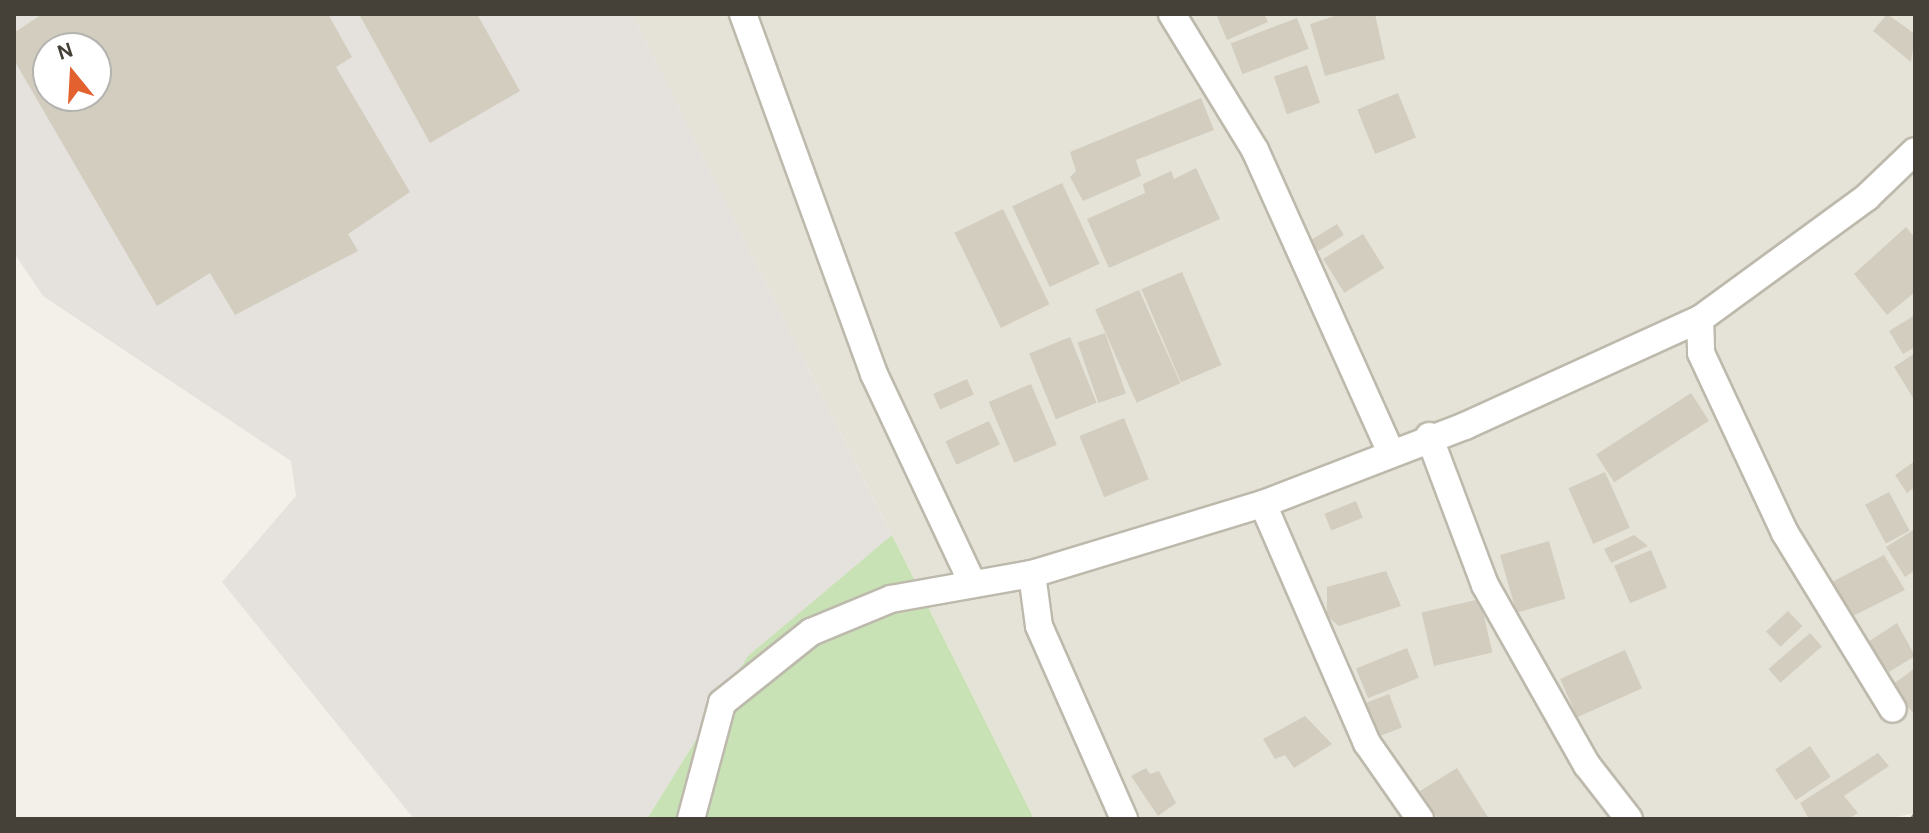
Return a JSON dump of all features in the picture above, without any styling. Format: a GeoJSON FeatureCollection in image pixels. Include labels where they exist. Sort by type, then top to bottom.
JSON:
{"type":"FeatureCollection","features":[{"type":"Feature","properties":{"kind":"street"},"geometry":{"type":"LineString","coordinates":[[743,14],[874,374],[972,582]]}},
{"type":"Feature","properties":{"kind":"street"},"geometry":{"type":"LineString","coordinates":[[1172,14],[1255,150],[1390,451]]}},
{"type":"Feature","properties":{"kind":"street"},"geometry":{"type":"LineString","coordinates":[[691,819],[722,703],[811,632],[891,599],[972,582],[1032,574],[1263,504],[1390,451],[1465,426],[1700,319],[1867,197],[1915,151]]}},
{"type":"Feature","properties":{"kind":"street"},"geometry":{"type":"LineString","coordinates":[[1700,319],[1701,353],[1785,533],[1893,709]]}},
{"type":"Feature","properties":{"kind":"street"},"geometry":{"type":"LineString","coordinates":[[1429,436],[1485,585],[1587,765],[1629,819]]}},
{"type":"Feature","properties":{"kind":"street"},"geometry":{"type":"LineString","coordinates":[[1263,504],[1367,743],[1420,819]]}},
{"type":"Feature","properties":{"kind":"street"},"geometry":{"type":"LineString","coordinates":[[1032,574],[1039,626],[1124,819]]}},
{"type":"Feature","properties":{"kind":"shaded area"},"geometry":{"type":"Polygon","coordinates":[[[14,14],[632,14],[892,535],[748,657],[647,819],[414,819],[222,582],[296,496],[291,461],[43,296],[14,253],[14,14]]]}},
{"type":"Feature","properties":{"kind":"shaded area"},"geometry":{"type":"Polygon","coordinates":[[[632,14],[1915,14],[1915,813],[1886,819],[1034,819],[632,14]]]}},
{"type":"Feature","properties":{"kind":"green space"},"geometry":{"type":"Polygon","coordinates":[[[892,535],[1034,819],[647,819],[748,656],[892,535]]]}},
{"type":"Feature","properties":{"kind":"building"},"geometry":{"type":"Polygon","coordinates":[[[42,14],[328,14],[352,57],[336,67],[410,192],[348,234],[358,251],[235,315],[210,273],[157,306],[44,112],[112,112],[112,32],[32,32],[32,91],[14,60],[14,33],[42,14]]]}},
{"type":"Feature","properties":{"kind":"building"},"geometry":{"type":"Polygon","coordinates":[[[359,14],[477,14],[520,91],[430,143],[359,14]]]}},
{"type":"Feature","properties":{"kind":"building"},"geometry":{"type":"Polygon","coordinates":[[[1216,14],[1264,14],[1268,22],[1227,40],[1216,14]]]}},
{"type":"Feature","properties":{"kind":"building"},"geometry":{"type":"Polygon","coordinates":[[[1341,14],[1375,14],[1385,59],[1325,76],[1310,24],[1341,14]]]}},
{"type":"Feature","properties":{"kind":"building"},"geometry":{"type":"Polygon","coordinates":[[[1887,14],[1915,34],[1911,62],[1873,31],[1887,14]]]}},
{"type":"Feature","properties":{"kind":"building"},"geometry":{"type":"Polygon","coordinates":[[[1297,18],[1309,49],[1243,74],[1231,43],[1297,18]]]}},
{"type":"Feature","properties":{"kind":"building"},"geometry":{"type":"Polygon","coordinates":[[[1307,65],[1320,103],[1287,114],[1274,76],[1307,65]]]}},
{"type":"Feature","properties":{"kind":"building"},"geometry":{"type":"Polygon","coordinates":[[[1398,93],[1416,138],[1375,154],[1357,109],[1398,93]]]}},
{"type":"Feature","properties":{"kind":"building"},"geometry":{"type":"Polygon","coordinates":[[[1201,98],[1214,130],[1136,160],[1141,176],[1083,201],[1070,177],[1076,171],[1070,152],[1201,98]]]}},
{"type":"Feature","properties":{"kind":"building"},"geometry":{"type":"Polygon","coordinates":[[[1196,168],[1220,219],[1109,268],[1087,219],[1145,193],[1143,184],[1171,171],[1174,179],[1196,168]]]}},
{"type":"Feature","properties":{"kind":"building"},"geometry":{"type":"Polygon","coordinates":[[[1062,183],[1100,264],[1050,287],[1012,206],[1062,183]]]}},
{"type":"Feature","properties":{"kind":"building"},"geometry":{"type":"Polygon","coordinates":[[[1003,209],[1049,304],[1001,328],[954,233],[1003,209]]]}},
{"type":"Feature","properties":{"kind":"building"},"geometry":{"type":"Polygon","coordinates":[[[1337,224],[1344,235],[1313,255],[1306,244],[1337,224]]]}},
{"type":"Feature","properties":{"kind":"building"},"geometry":{"type":"Polygon","coordinates":[[[1906,227],[1915,238],[1915,292],[1887,315],[1854,274],[1906,227]]]}},
{"type":"Feature","properties":{"kind":"building"},"geometry":{"type":"Polygon","coordinates":[[[1363,234],[1384,268],[1344,293],[1323,259],[1363,234]]]}},
{"type":"Feature","properties":{"kind":"building"},"geometry":{"type":"Polygon","coordinates":[[[1182,272],[1221,365],[1181,382],[1141,289],[1182,272]]]}},
{"type":"Feature","properties":{"kind":"building"},"geometry":{"type":"Polygon","coordinates":[[[1139,290],[1180,383],[1137,403],[1095,310],[1139,290]]]}},
{"type":"Feature","properties":{"kind":"building"},"geometry":{"type":"Polygon","coordinates":[[[1915,315],[1915,347],[1903,354],[1889,331],[1915,315]]]}},
{"type":"Feature","properties":{"kind":"building"},"geometry":{"type":"Polygon","coordinates":[[[1105,333],[1126,394],[1098,403],[1078,342],[1105,333]]]}},
{"type":"Feature","properties":{"kind":"building"},"geometry":{"type":"Polygon","coordinates":[[[1070,337],[1097,403],[1056,419],[1029,353],[1070,337]]]}},
{"type":"Feature","properties":{"kind":"building"},"geometry":{"type":"Polygon","coordinates":[[[1915,353],[1915,401],[1894,367],[1915,353]]]}},
{"type":"Feature","properties":{"kind":"building"},"geometry":{"type":"Polygon","coordinates":[[[967,379],[974,395],[940,410],[933,394],[967,379]]]}},
{"type":"Feature","properties":{"kind":"building"},"geometry":{"type":"Polygon","coordinates":[[[1031,384],[1057,445],[1014,463],[989,402],[1031,384]]]}},
{"type":"Feature","properties":{"kind":"building"},"geometry":{"type":"Polygon","coordinates":[[[1691,393],[1709,421],[1614,482],[1596,455],[1691,393]]]}},
{"type":"Feature","properties":{"kind":"building"},"geometry":{"type":"Polygon","coordinates":[[[1124,418],[1149,479],[1104,497],[1079,436],[1124,418]]]}},
{"type":"Feature","properties":{"kind":"building"},"geometry":{"type":"Polygon","coordinates":[[[989,421],[1000,445],[956,465],[945,441],[989,421]]]}},
{"type":"Feature","properties":{"kind":"building"},"geometry":{"type":"Polygon","coordinates":[[[1915,461],[1915,487],[1907,493],[1895,475],[1915,461]]]}},
{"type":"Feature","properties":{"kind":"building"},"geometry":{"type":"Polygon","coordinates":[[[1605,472],[1630,528],[1593,544],[1568,488],[1605,472]]]}},
{"type":"Feature","properties":{"kind":"building"},"geometry":{"type":"Polygon","coordinates":[[[1889,492],[1910,531],[1886,544],[1865,505],[1889,492]]]}},
{"type":"Feature","properties":{"kind":"building"},"geometry":{"type":"Polygon","coordinates":[[[1356,501],[1363,518],[1331,530],[1324,514],[1356,501]]]}},
{"type":"Feature","properties":{"kind":"building"},"geometry":{"type":"Polygon","coordinates":[[[1915,529],[1915,570],[1905,577],[1886,547],[1915,529]]]}},
{"type":"Feature","properties":{"kind":"building"},"geometry":{"type":"Polygon","coordinates":[[[1634,535],[1648,546],[1611,563],[1604,549],[1634,535]]]}},
{"type":"Feature","properties":{"kind":"building"},"geometry":{"type":"Polygon","coordinates":[[[1549,541],[1566,599],[1517,613],[1500,555],[1549,541]]]}},
{"type":"Feature","properties":{"kind":"building"},"geometry":{"type":"Polygon","coordinates":[[[1651,550],[1667,588],[1630,603],[1614,566],[1651,550]]]}},
{"type":"Feature","properties":{"kind":"building"},"geometry":{"type":"Polygon","coordinates":[[[1884,555],[1905,590],[1843,621],[1830,583],[1884,555]]]}},
{"type":"Feature","properties":{"kind":"building"},"geometry":{"type":"Polygon","coordinates":[[[1386,571],[1401,606],[1339,626],[1327,616],[1327,587],[1386,571]]]}},
{"type":"Feature","properties":{"kind":"building"},"geometry":{"type":"Polygon","coordinates":[[[1480,599],[1492,653],[1434,666],[1422,612],[1480,599]]]}},
{"type":"Feature","properties":{"kind":"building"},"geometry":{"type":"Polygon","coordinates":[[[1788,611],[1802,626],[1780,647],[1766,631],[1788,611]]]}},
{"type":"Feature","properties":{"kind":"building"},"geometry":{"type":"Polygon","coordinates":[[[1897,623],[1915,656],[1889,672],[1868,642],[1897,623]]]}},
{"type":"Feature","properties":{"kind":"building"},"geometry":{"type":"Polygon","coordinates":[[[1810,633],[1822,647],[1780,683],[1768,669],[1810,633]]]}},
{"type":"Feature","properties":{"kind":"building"},"geometry":{"type":"Polygon","coordinates":[[[1407,648],[1419,678],[1368,698],[1356,669],[1407,648]]]}},
{"type":"Feature","properties":{"kind":"building"},"geometry":{"type":"Polygon","coordinates":[[[1625,650],[1642,688],[1577,717],[1560,679],[1625,650]]]}},
{"type":"Feature","properties":{"kind":"building"},"geometry":{"type":"Polygon","coordinates":[[[1915,668],[1915,716],[1892,685],[1915,668]]]}},
{"type":"Feature","properties":{"kind":"building"},"geometry":{"type":"Polygon","coordinates":[[[1389,694],[1402,728],[1370,740],[1357,706],[1389,694]]]}},
{"type":"Feature","properties":{"kind":"building"},"geometry":{"type":"Polygon","coordinates":[[[1305,716],[1332,744],[1294,768],[1285,755],[1275,759],[1263,739],[1305,716]]]}},
{"type":"Feature","properties":{"kind":"building"},"geometry":{"type":"Polygon","coordinates":[[[1810,746],[1831,777],[1796,800],[1775,769],[1810,746]]]}},
{"type":"Feature","properties":{"kind":"building"},"geometry":{"type":"Polygon","coordinates":[[[1878,753],[1889,766],[1844,796],[1858,813],[1849,819],[1809,819],[1800,803],[1878,753]]]}},
{"type":"Feature","properties":{"kind":"building"},"geometry":{"type":"Polygon","coordinates":[[[1146,768],[1150,774],[1159,771],[1176,803],[1158,816],[1131,776],[1146,768]]]}},
{"type":"Feature","properties":{"kind":"building"},"geometry":{"type":"Polygon","coordinates":[[[1457,768],[1489,819],[1438,819],[1420,791],[1457,768]]]}}]}
